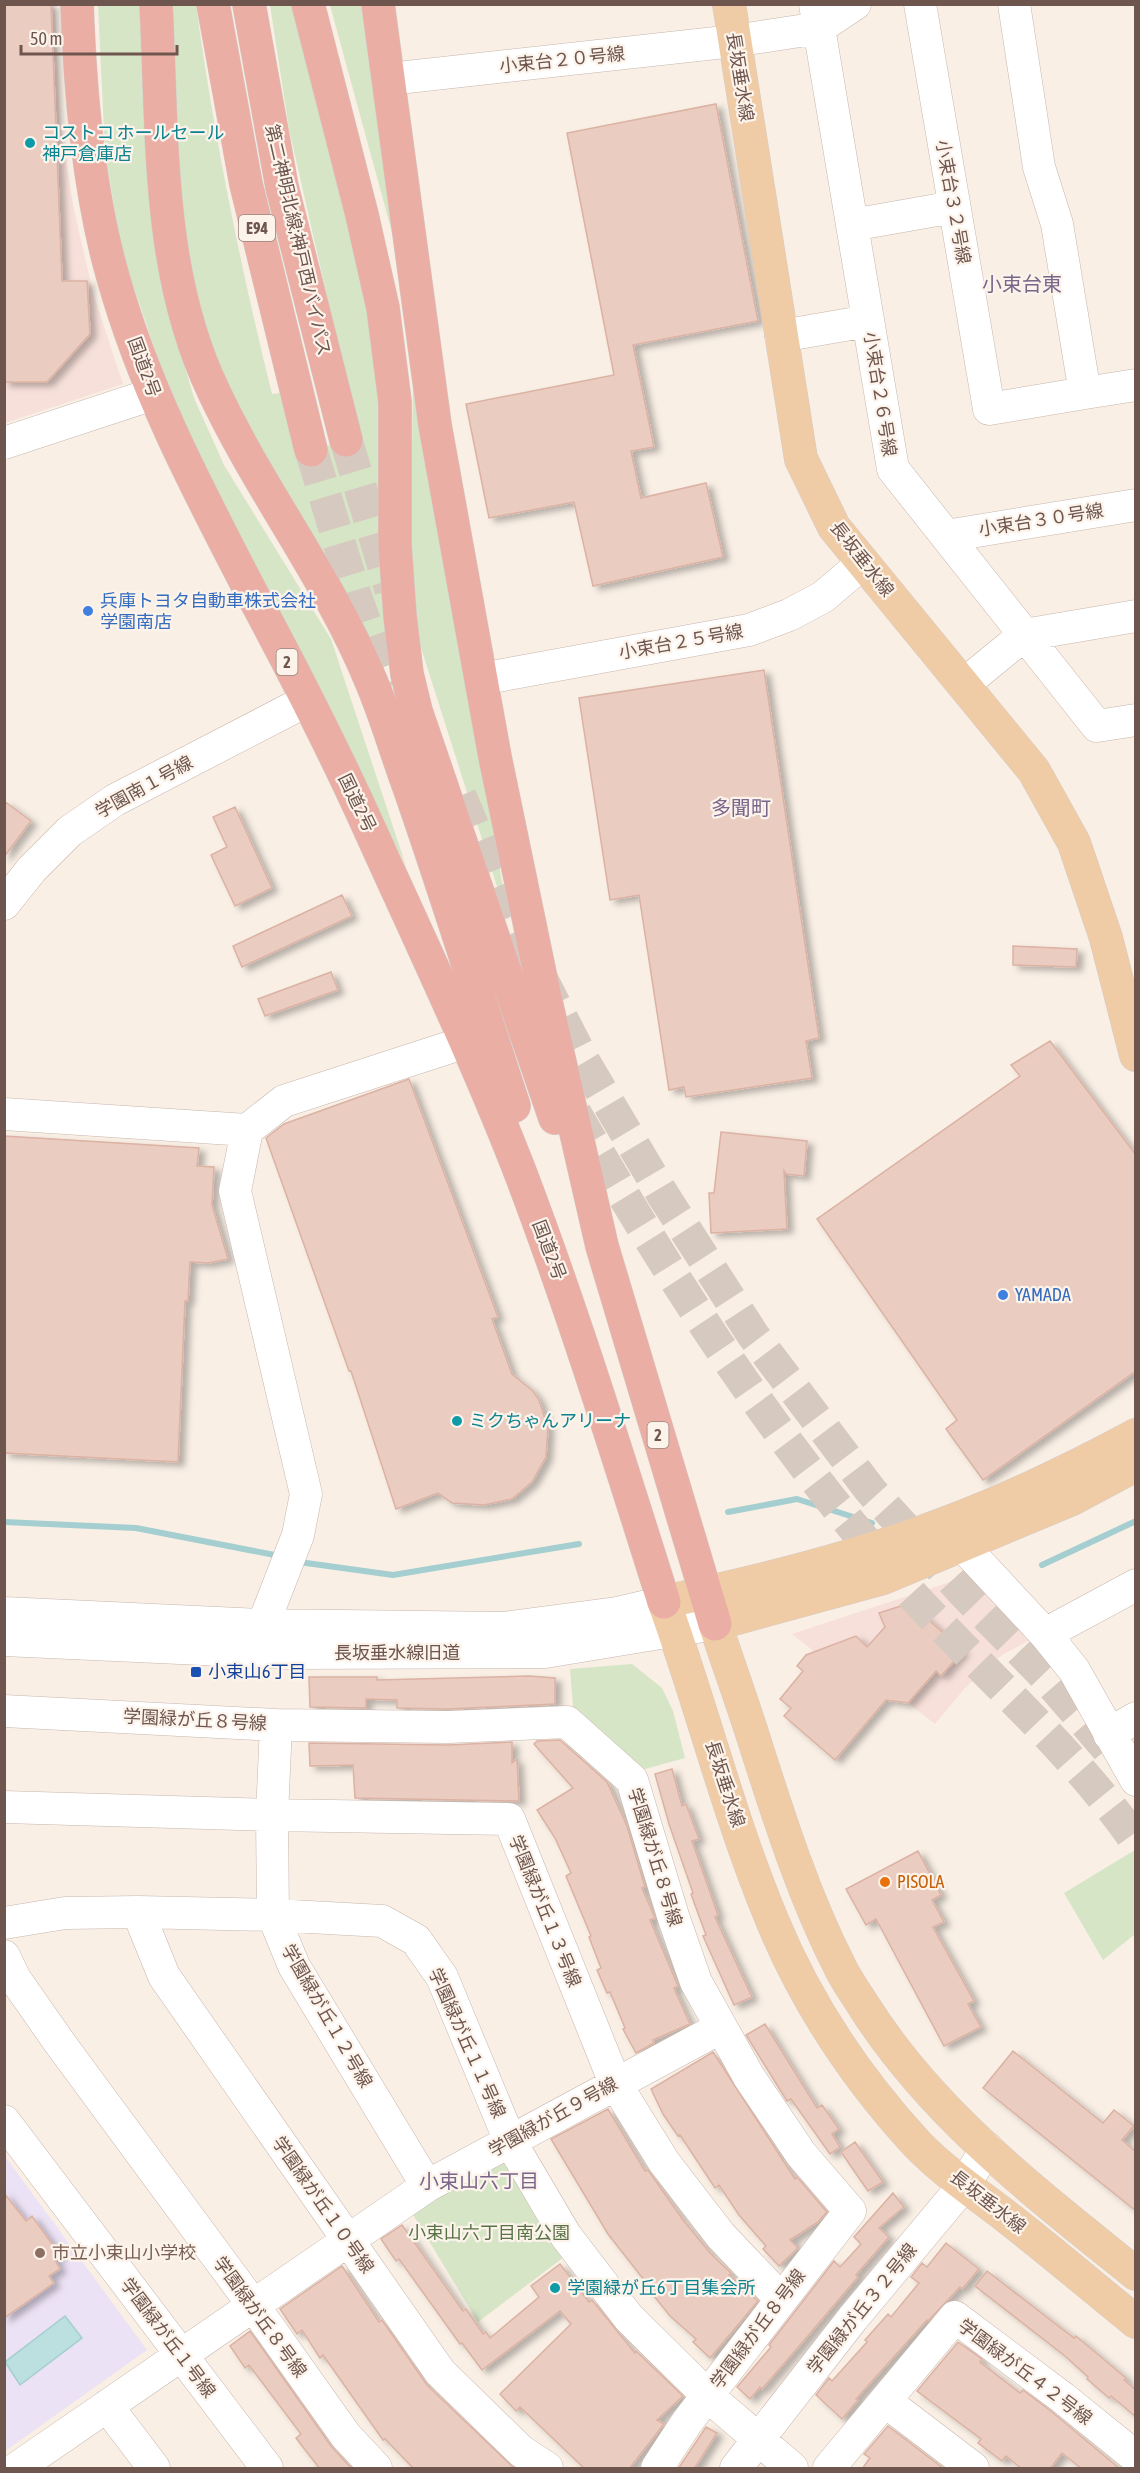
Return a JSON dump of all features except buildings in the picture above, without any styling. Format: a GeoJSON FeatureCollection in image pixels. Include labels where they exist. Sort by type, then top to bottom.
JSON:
{"type":"FeatureCollection","features":[{"type":"Feature","properties":{"kind":"highway","name":"国道2号"},"geometry":{"type":"LineString","coordinates":[[77,4],[84,101],[94,187],[112,275],[153,394],[199,492],[362,812],[465,1042],[520,1172],[568,1301],[664,1602]]}},
{"type":"Feature","properties":{"kind":"highway"},"geometry":{"type":"LineString","coordinates":[[156,4],[170,244],[183,311],[213,390],[262,483],[331,596],[372,682],[427,839],[515,1110],[568,1301]]}},
{"type":"Feature","properties":{"kind":"highway","name":"第二神明北線;神戸西バイパス"},"geometry":{"type":"LineString","coordinates":[[213,4],[246,184],[311,450]]}},
{"type":"Feature","properties":{"kind":"highway","name":"第二神明北線;神戸西バイパス"},"geometry":{"type":"LineString","coordinates":[[249,4],[282,187],[346,440]]}},
{"type":"Feature","properties":{"kind":"highway"},"geometry":{"type":"LineString","coordinates":[[308,4],[384,308],[394,402],[395,546],[407,674],[416,711],[533,1059],[602,1246]]}},
{"type":"Feature","properties":{"kind":"highway","name":"2"},"geometry":{"type":"LineString","coordinates":[[378,4],[435,425],[481,679],[544,993],[602,1246],[715,1624]]}},
{"type":"Feature","properties":{"kind":"main road","name":"長坂垂水線"},"geometry":{"type":"LineString","coordinates":[[729,4],[801,459],[834,527],[1034,771],[1074,843],[1106,938],[1136,1055]]}},
{"type":"Feature","properties":{"kind":"main road"},"geometry":{"type":"LineString","coordinates":[[664,1602],[839,1559],[939,1526],[1086,1461],[1136,1435]]}},
{"type":"Feature","properties":{"kind":"main road"},"geometry":{"type":"LineString","coordinates":[[715,1624],[883,1578],[1072,1499],[1136,1465]]}},
{"type":"Feature","properties":{"kind":"main road","name":"長坂垂水線"},"geometry":{"type":"LineString","coordinates":[[664,1602],[772,1921],[803,1984],[844,2053],[884,2107],[919,2146],[964,2185],[1136,2322]]}},
{"type":"Feature","properties":{"kind":"main road","name":"長坂垂水線"},"geometry":{"type":"LineString","coordinates":[[715,1624],[782,1825],[810,1901],[842,1971],[878,2028],[914,2076],[948,2113],[1037,2194],[1136,2274]]}},
{"type":"Feature","properties":{"kind":"street"},"geometry":{"type":"LineString","coordinates":[[734,41],[855,4]]}},
{"type":"Feature","properties":{"kind":"street","name":"小束台３２号線"},"geometry":{"type":"LineString","coordinates":[[920,4],[989,409],[1085,393]]}},
{"type":"Feature","properties":{"kind":"street"},"geometry":{"type":"LineString","coordinates":[[1014,4],[1039,167],[1058,224],[1085,393],[1136,385]]}},
{"type":"Feature","properties":{"kind":"street","name":"小束台２６号線"},"geometry":{"type":"LineString","coordinates":[[817,16],[893,469],[1097,726],[1136,720]]}},
{"type":"Feature","properties":{"kind":"street","name":"小束台２０号線"},"geometry":{"type":"LineString","coordinates":[[389,79],[734,41]]}},
{"type":"Feature","properties":{"kind":"street"},"geometry":{"type":"LineString","coordinates":[[852,225],[954,207]]}},
{"type":"Feature","properties":{"kind":"street"},"geometry":{"type":"LineString","coordinates":[[782,336],[868,321]]}},
{"type":"Feature","properties":{"kind":"street"},"geometry":{"type":"LineString","coordinates":[[4,443],[153,394]]}},
{"type":"Feature","properties":{"kind":"street","name":"小束台３０号線"},"geometry":{"type":"LineString","coordinates":[[946,536],[1136,505]]}},
{"type":"Feature","properties":{"kind":"street","name":"小束台２５号線"},"geometry":{"type":"LineString","coordinates":[[481,679],[749,630],[789,615],[824,597],[863,563]]}},
{"type":"Feature","properties":{"kind":"street"},"geometry":{"type":"LineString","coordinates":[[963,685],[1024,635],[1136,616]]}},
{"type":"Feature","properties":{"kind":"street","name":"学園南１号線"},"geometry":{"type":"LineString","coordinates":[[4,904],[32,869],[70,831],[106,806],[153,779],[306,701]]}},
{"type":"Feature","properties":{"kind":"street"},"geometry":{"type":"LineString","coordinates":[[4,1114],[247,1130],[285,1101],[465,1042]]}},
{"type":"Feature","properties":{"kind":"street"},"geometry":{"type":"LineString","coordinates":[[247,1130],[235,1191],[306,1494],[298,1535],[263,1625]]}},
{"type":"Feature","properties":{"kind":"street"},"geometry":{"type":"LineString","coordinates":[[963,1546],[1045,1634],[1074,1670],[1136,1780]]}},
{"type":"Feature","properties":{"kind":"street"},"geometry":{"type":"LineString","coordinates":[[1045,1634],[1136,1585]]}},
{"type":"Feature","properties":{"kind":"street","name":"長坂垂水線旧道"},"geometry":{"type":"LineString","coordinates":[[4,1613],[263,1625],[504,1628],[617,1613],[664,1602]]}},
{"type":"Feature","properties":{"kind":"street","name":"長坂垂水線旧道"},"geometry":{"type":"LineString","coordinates":[[4,1640],[289,1653],[533,1652],[675,1632],[715,1624]]}},
{"type":"Feature","properties":{"kind":"street","name":"学園緑が丘８号線"},"geometry":{"type":"LineString","coordinates":[[4,1711],[276,1725],[448,1727],[567,1722],[632,1780],[673,1916],[696,1982],[749,2077],[801,2154],[850,2211],[687,2422],[657,2469]]}},
{"type":"Feature","properties":{"kind":"street"},"geometry":{"type":"LineString","coordinates":[[1110,1734],[1136,1718]]}},
{"type":"Feature","properties":{"kind":"street","name":"学園緑が丘１２号線"},"geometry":{"type":"LineString","coordinates":[[276,1725],[272,1815],[273,1915],[294,1966],[427,2186]]}},
{"type":"Feature","properties":{"kind":"street","name":"学園緑が丘１３号線"},"geometry":{"type":"LineString","coordinates":[[4,1807],[508,1819],[615,2083],[664,2162],[721,2236],[781,2298]]}},
{"type":"Feature","properties":{"kind":"street","name":"学園緑が丘１０号線"},"geometry":{"type":"LineString","coordinates":[[138,1912],[164,1976],[440,2372],[521,2451],[547,2469]]}},
{"type":"Feature","properties":{"kind":"street","name":"学園緑が丘１１号線"},"geometry":{"type":"LineString","coordinates":[[4,1923],[65,1913],[273,1915],[382,1921],[416,1940],[442,1977],[510,2141],[566,2236],[629,2318],[708,2396],[792,2469]]}},
{"type":"Feature","properties":{"kind":"street","name":"学園緑が丘８号線"},"geometry":{"type":"LineString","coordinates":[[4,1956],[15,1979],[47,2024],[346,2436],[376,2469]]}},
{"type":"Feature","properties":{"kind":"street","name":"学園緑が丘９号線"},"geometry":{"type":"LineString","coordinates":[[17,2469],[347,2239],[427,2186],[720,2028]]}},
{"type":"Feature","properties":{"kind":"street","name":"学園緑が丘１号線"},"geometry":{"type":"LineString","coordinates":[[4,2121],[267,2469]]}},
{"type":"Feature","properties":{"kind":"street","name":"学園緑が丘３２号線"},"geometry":{"type":"LineString","coordinates":[[736,2469],[853,2318],[964,2185],[987,2148]]}},
{"type":"Feature","properties":{"kind":"street","name":"学園緑が丘４２号線"},"geometry":{"type":"LineString","coordinates":[[829,2469],[955,2317],[1063,2398],[1136,2457]]}},
{"type":"Feature","properties":{"kind":"street"},"geometry":{"type":"LineString","coordinates":[[885,2401],[973,2469]]}},
{"type":"Feature","properties":{"kind":"street"},"geometry":{"type":"LineString","coordinates":[[107,2406],[154,2469]]}},
{"type":"Feature","properties":{"kind":"shaded area","name":"コストコ ホールセール 神戸倉庫店"},"geometry":{"type":"Polygon","coordinates":[[[4,5],[55,5],[60,122],[73,205],[93,293],[123,384],[5,423],[4,5]]]}},
{"type":"Feature","properties":{"kind":"shaded area"},"geometry":{"type":"Polygon","coordinates":[[[956,1580],[973,1580],[1030,1640],[1002,1655],[965,1688],[935,1724],[908,1703],[892,1701],[849,1663],[835,1668],[792,1634],[956,1580]]]}},
{"type":"Feature","properties":{"kind":"shaded area","name":"市立小束山小学校"},"geometry":{"type":"Polygon","coordinates":[[[4,2155],[147,2350],[5,2451],[4,2451],[4,2155]]]}},
{"type":"Feature","properties":{"kind":"green space"},"geometry":{"type":"Polygon","coordinates":[[[98,5],[143,5],[165,300],[194,398],[224,465],[331,639],[406,866],[177,414],[121,250],[105,151],[98,5]]]}},
{"type":"Feature","properties":{"kind":"green space"},"geometry":{"type":"Polygon","coordinates":[[[171,5],[196,5],[220,152],[249,297],[272,394],[280,393],[298,454],[359,437],[289,129],[270,5],[297,5],[378,345],[391,646],[372,653],[287,506],[210,350],[182,232],[171,5]]]}},
{"type":"Feature","properties":{"kind":"green space"},"geometry":{"type":"Polygon","coordinates":[[[330,5],[366,5],[508,921],[415,629],[410,595],[413,374],[396,247],[330,5]]]}},
{"type":"Feature","properties":{"kind":"green space"},"geometry":{"type":"Polygon","coordinates":[[[632,1664],[662,1688],[673,1711],[685,1758],[634,1772],[574,1718],[570,1669],[632,1664]]]}},
{"type":"Feature","properties":{"kind":"green space"},"geometry":{"type":"Polygon","coordinates":[[[1135,1850],[1135,1934],[1103,1960],[1064,1893],[1135,1850]]]}},
{"type":"Feature","properties":{"kind":"green space","name":"小束山六丁目南公園"},"geometry":{"type":"Polygon","coordinates":[[[495,2162],[517,2168],[564,2257],[478,2322],[412,2213],[495,2162]]]}},
{"type":"Feature","properties":{"kind":"water"},"geometry":{"type":"Polygon","coordinates":[[[65,2316],[82,2338],[20,2385],[5,2362],[65,2316]]]}},
{"type":"Feature","properties":{"kind":"waterway"},"geometry":{"type":"LineString","coordinates":[[728,1512],[797,1499],[872,1523]]}},
{"type":"Feature","properties":{"kind":"waterway"},"geometry":{"type":"LineString","coordinates":[[1042,1565],[1136,1521]]}},
{"type":"Feature","properties":{"kind":"waterway"},"geometry":{"type":"LineString","coordinates":[[4,1522],[136,1528],[280,1556]]}},
{"type":"Feature","properties":{"kind":"waterway"},"geometry":{"type":"LineString","coordinates":[[299,1562],[393,1575],[579,1544]]}},
{"type":"Feature","properties":{"kind":"tunnel"},"geometry":{"type":"LineString","coordinates":[[346,440],[391,590]]}},
{"type":"Feature","properties":{"kind":"tunnel"},"geometry":{"type":"LineString","coordinates":[[311,450],[355,595],[388,687]]}},
{"type":"Feature","properties":{"kind":"tunnel"},"geometry":{"type":"LineString","coordinates":[[460,796],[519,935],[584,1062],[663,1195],[753,1335],[871,1491],[963,1592],[1044,1675],[1113,1755]]}},
{"type":"Feature","properties":{"kind":"tunnel"},"geometry":{"type":"LineString","coordinates":[[575,1113],[688,1298],[769,1418],[813,1476],[905,1587],[1083,1774],[1136,1841]]}},
{"type":"Feature","properties":{"kind":"place","name":"コストコ ホールセール 神戸倉庫店"},"geometry":{"type":"Point","coordinates":[30,143]}},
{"type":"Feature","properties":{"kind":"place","name":"兵庫トヨタ自動車株式会社 学園南店"},"geometry":{"type":"Point","coordinates":[88,611]}},
{"type":"Feature","properties":{"kind":"place","name":"YAMADA"},"geometry":{"type":"Point","coordinates":[1003,1295]}},
{"type":"Feature","properties":{"kind":"place","name":"ミクちゃんアリーナ"},"geometry":{"type":"Point","coordinates":[457,1421]}},
{"type":"Feature","properties":{"kind":"place","name":"小束山6丁目"},"geometry":{"type":"Point","coordinates":[196,1672]}},
{"type":"Feature","properties":{"kind":"place","name":"PISOLA"},"geometry":{"type":"Point","coordinates":[885,1882]}},
{"type":"Feature","properties":{"kind":"place","name":"市立小束山小学校"},"geometry":{"type":"Point","coordinates":[40,2253]}},
{"type":"Feature","properties":{"kind":"place","name":"学園緑が丘6丁目集会所"},"geometry":{"type":"Point","coordinates":[555,2288]}},
{"type":"Feature","properties":{"kind":"district","name":"小束台東"},"geometry":{"type":"Point","coordinates":[1022,284]}},
{"type":"Feature","properties":{"kind":"district","name":"多聞町"},"geometry":{"type":"Point","coordinates":[741,808]}},
{"type":"Feature","properties":{"kind":"district","name":"小束山六丁目"},"geometry":{"type":"Point","coordinates":[479,2181]}}]}
